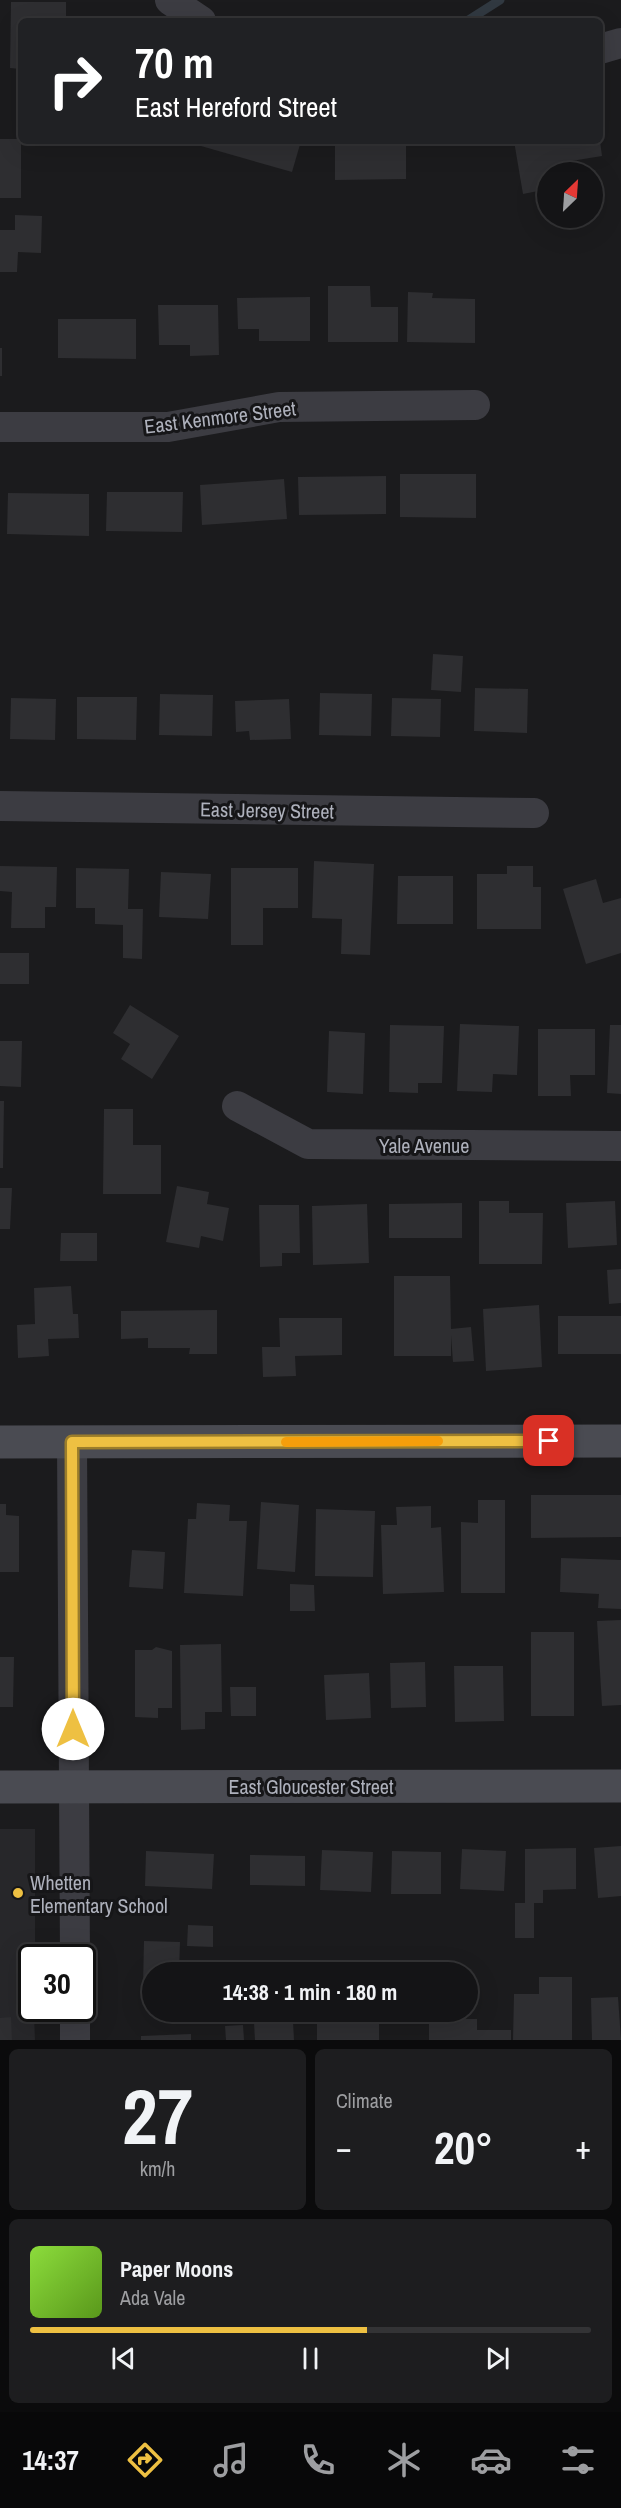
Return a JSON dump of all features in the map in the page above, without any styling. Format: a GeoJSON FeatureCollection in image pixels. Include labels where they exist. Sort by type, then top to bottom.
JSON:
{"type":"FeatureCollection","features":[{"type":"Feature","properties":{"kind":"street"},"geometry":{"type":"LineString","coordinates":[[170,0],[197,18]]}},
{"type":"Feature","properties":{"kind":"street"},"geometry":{"type":"LineString","coordinates":[[603,48],[621,43]]}},
{"type":"Feature","properties":{"kind":"street","name":"East Kenmore Street"},"geometry":{"type":"LineString","coordinates":[[0,427],[168,427],[279,407],[475,405]]}},
{"type":"Feature","properties":{"kind":"street","name":"East Jersey Street"},"geometry":{"type":"LineString","coordinates":[[0,807],[534,813]]}},
{"type":"Feature","properties":{"kind":"street","name":"Yale Avenue"},"geometry":{"type":"LineString","coordinates":[[237,1106],[308,1144],[621,1146]]}},
{"type":"Feature","properties":{"kind":"street"},"geometry":{"type":"LineString","coordinates":[[0,1442],[621,1441]]}},
{"type":"Feature","properties":{"kind":"street"},"geometry":{"type":"LineString","coordinates":[[72,1442],[75,1944]]}},
{"type":"Feature","properties":{"kind":"street","name":"East Gloucester Street"},"geometry":{"type":"LineString","coordinates":[[0,1787],[621,1785]]}},
{"type":"Feature","properties":{"kind":"street"},"geometry":{"type":"LineString","coordinates":[[75,2022],[75,2040]]}},
{"type":"Feature","properties":{"kind":"shaded area","name":"Whetten Elementary School"},"geometry":{"type":"Polygon","coordinates":[[[0,1829],[35,1829],[35,1944],[18,1944],[18,2022],[34,2022],[35,2040],[0,2040],[0,1829]]]}},
{"type":"Feature","properties":{"kind":"building"},"geometry":{"type":"Polygon","coordinates":[[[11,2],[66,2],[66,18],[18,18],[18,69],[10,68],[11,2]]]}},
{"type":"Feature","properties":{"kind":"building"},"geometry":{"type":"Polygon","coordinates":[[[0,139],[18,139],[18,144],[21,144],[21,198],[0,198],[0,139]]]}},
{"type":"Feature","properties":{"kind":"building"},"geometry":{"type":"Polygon","coordinates":[[[201,144],[300,144],[292,172],[201,146],[201,144]]]}},
{"type":"Feature","properties":{"kind":"building"},"geometry":{"type":"Polygon","coordinates":[[[335,144],[406,144],[406,179],[335,180],[335,144]]]}},
{"type":"Feature","properties":{"kind":"building"},"geometry":{"type":"Polygon","coordinates":[[[515,144],[600,144],[602,156],[565,162],[537,162],[537,191],[523,194],[515,144]]]}},
{"type":"Feature","properties":{"kind":"building"},"geometry":{"type":"Polygon","coordinates":[[[15,215],[42,216],[41,253],[18,252],[17,272],[0,272],[0,230],[15,230],[15,215]]]}},
{"type":"Feature","properties":{"kind":"building"},"geometry":{"type":"Polygon","coordinates":[[[328,286],[370,286],[371,307],[398,307],[398,342],[328,342],[328,286]]]}},
{"type":"Feature","properties":{"kind":"building"},"geometry":{"type":"Polygon","coordinates":[[[408,292],[433,293],[432,298],[475,299],[475,343],[407,342],[408,292]]]}},
{"type":"Feature","properties":{"kind":"building"},"geometry":{"type":"Polygon","coordinates":[[[310,297],[310,341],[259,341],[259,329],[238,329],[237,298],[310,297]]]}},
{"type":"Feature","properties":{"kind":"building"},"geometry":{"type":"Polygon","coordinates":[[[158,305],[218,305],[219,355],[190,356],[190,345],[159,345],[158,305]]]}},
{"type":"Feature","properties":{"kind":"building"},"geometry":{"type":"Polygon","coordinates":[[[58,319],[136,319],[136,359],[58,358],[58,319]]]}},
{"type":"Feature","properties":{"kind":"building"},"geometry":{"type":"Polygon","coordinates":[[[0,348],[2,348],[2,376],[0,376],[0,348]]]}},
{"type":"Feature","properties":{"kind":"building"},"geometry":{"type":"Polygon","coordinates":[[[400,474],[476,474],[476,518],[400,517],[400,474]]]}},
{"type":"Feature","properties":{"kind":"building"},"geometry":{"type":"Polygon","coordinates":[[[386,476],[386,514],[299,515],[298,477],[386,476]]]}},
{"type":"Feature","properties":{"kind":"building"},"geometry":{"type":"Polygon","coordinates":[[[284,479],[287,519],[202,525],[200,485],[284,479]]]}},
{"type":"Feature","properties":{"kind":"building"},"geometry":{"type":"Polygon","coordinates":[[[107,492],[183,492],[182,532],[106,531],[107,492]]]}},
{"type":"Feature","properties":{"kind":"building"},"geometry":{"type":"Polygon","coordinates":[[[8,493],[89,494],[89,536],[7,534],[8,493]]]}},
{"type":"Feature","properties":{"kind":"building"},"geometry":{"type":"Polygon","coordinates":[[[433,654],[463,656],[461,692],[431,690],[433,654]]]}},
{"type":"Feature","properties":{"kind":"building"},"geometry":{"type":"Polygon","coordinates":[[[475,688],[528,689],[527,733],[474,731],[475,688]]]}},
{"type":"Feature","properties":{"kind":"building"},"geometry":{"type":"Polygon","coordinates":[[[320,693],[372,694],[371,736],[319,735],[320,693]]]}},
{"type":"Feature","properties":{"kind":"building"},"geometry":{"type":"Polygon","coordinates":[[[160,694],[213,695],[212,736],[159,735],[160,694]]]}},
{"type":"Feature","properties":{"kind":"building"},"geometry":{"type":"Polygon","coordinates":[[[77,697],[137,697],[136,740],[77,739],[77,697]]]}},
{"type":"Feature","properties":{"kind":"building"},"geometry":{"type":"Polygon","coordinates":[[[11,698],[56,699],[55,740],[10,739],[11,698]]]}},
{"type":"Feature","properties":{"kind":"building"},"geometry":{"type":"Polygon","coordinates":[[[392,698],[441,699],[440,737],[391,736],[392,698]]]}},
{"type":"Feature","properties":{"kind":"building"},"geometry":{"type":"Polygon","coordinates":[[[289,699],[291,739],[250,740],[249,731],[236,732],[235,701],[289,699]]]}},
{"type":"Feature","properties":{"kind":"building"},"geometry":{"type":"Polygon","coordinates":[[[314,861],[374,864],[370,955],[341,954],[342,919],[312,918],[314,861]]]}},
{"type":"Feature","properties":{"kind":"building"},"geometry":{"type":"Polygon","coordinates":[[[0,866],[57,867],[56,907],[45,907],[45,928],[11,928],[12,892],[0,891],[0,866]]]}},
{"type":"Feature","properties":{"kind":"building"},"geometry":{"type":"Polygon","coordinates":[[[507,866],[533,866],[533,887],[541,887],[541,929],[477,929],[477,874],[507,874],[507,866]]]}},
{"type":"Feature","properties":{"kind":"building"},"geometry":{"type":"Polygon","coordinates":[[[76,868],[129,869],[128,909],[143,909],[142,959],[123,958],[123,925],[95,924],[95,908],[76,908],[76,868]]]}},
{"type":"Feature","properties":{"kind":"building"},"geometry":{"type":"Polygon","coordinates":[[[231,868],[298,868],[298,908],[263,908],[263,945],[231,945],[231,868]]]}},
{"type":"Feature","properties":{"kind":"building"},"geometry":{"type":"Polygon","coordinates":[[[161,872],[211,874],[208,919],[159,917],[161,872]]]}},
{"type":"Feature","properties":{"kind":"building"},"geometry":{"type":"Polygon","coordinates":[[[398,876],[453,876],[453,924],[397,924],[398,876]]]}},
{"type":"Feature","properties":{"kind":"building"},"geometry":{"type":"Polygon","coordinates":[[[596,879],[603,903],[621,898],[621,953],[586,964],[563,889],[596,879]]]}},
{"type":"Feature","properties":{"kind":"building"},"geometry":{"type":"Polygon","coordinates":[[[0,953],[29,953],[29,984],[0,984],[0,953]]]}},
{"type":"Feature","properties":{"kind":"building"},"geometry":{"type":"Polygon","coordinates":[[[130,1005],[179,1036],[152,1079],[121,1059],[130,1044],[113,1033],[130,1005]]]}},
{"type":"Feature","properties":{"kind":"building"},"geometry":{"type":"Polygon","coordinates":[[[460,1024],[519,1026],[517,1075],[493,1074],[492,1092],[457,1091],[460,1024]]]}},
{"type":"Feature","properties":{"kind":"building"},"geometry":{"type":"Polygon","coordinates":[[[390,1025],[444,1026],[442,1083],[418,1083],[418,1093],[389,1092],[390,1025]]]}},
{"type":"Feature","properties":{"kind":"building"},"geometry":{"type":"Polygon","coordinates":[[[610,1025],[621,1025],[621,1094],[607,1093],[610,1025]]]}},
{"type":"Feature","properties":{"kind":"building"},"geometry":{"type":"Polygon","coordinates":[[[538,1029],[595,1029],[595,1075],[570,1075],[571,1096],[538,1096],[538,1029]]]}},
{"type":"Feature","properties":{"kind":"building"},"geometry":{"type":"Polygon","coordinates":[[[329,1031],[365,1033],[363,1094],[327,1092],[329,1031]]]}},
{"type":"Feature","properties":{"kind":"building"},"geometry":{"type":"Polygon","coordinates":[[[0,1041],[22,1041],[21,1087],[0,1086],[0,1041]]]}},
{"type":"Feature","properties":{"kind":"building"},"geometry":{"type":"Polygon","coordinates":[[[0,1101],[4,1101],[3,1168],[0,1168],[0,1101]]]}},
{"type":"Feature","properties":{"kind":"building"},"geometry":{"type":"Polygon","coordinates":[[[104,1109],[133,1109],[133,1145],[161,1145],[161,1194],[103,1194],[104,1109]]]}},
{"type":"Feature","properties":{"kind":"building"},"geometry":{"type":"Polygon","coordinates":[[[177,1186],[209,1192],[207,1204],[229,1208],[223,1241],[201,1236],[199,1248],[166,1242],[177,1186]]]}},
{"type":"Feature","properties":{"kind":"building"},"geometry":{"type":"Polygon","coordinates":[[[0,1188],[12,1188],[10,1229],[0,1229],[0,1188]]]}},
{"type":"Feature","properties":{"kind":"building"},"geometry":{"type":"Polygon","coordinates":[[[479,1201],[509,1201],[509,1213],[543,1213],[542,1264],[479,1264],[479,1201]]]}},
{"type":"Feature","properties":{"kind":"building"},"geometry":{"type":"Polygon","coordinates":[[[615,1201],[617,1245],[568,1248],[566,1203],[615,1201]]]}},
{"type":"Feature","properties":{"kind":"building"},"geometry":{"type":"Polygon","coordinates":[[[462,1203],[462,1238],[389,1238],[389,1204],[462,1203]]]}},
{"type":"Feature","properties":{"kind":"building"},"geometry":{"type":"Polygon","coordinates":[[[367,1204],[369,1263],[313,1265],[312,1206],[367,1204]]]}},
{"type":"Feature","properties":{"kind":"building"},"geometry":{"type":"Polygon","coordinates":[[[259,1205],[299,1205],[300,1253],[282,1253],[282,1266],[260,1267],[259,1205]]]}},
{"type":"Feature","properties":{"kind":"building"},"geometry":{"type":"Polygon","coordinates":[[[61,1233],[97,1233],[97,1261],[60,1261],[61,1233]]]}},
{"type":"Feature","properties":{"kind":"building"},"geometry":{"type":"Polygon","coordinates":[[[621,1269],[621,1303],[609,1304],[607,1270],[621,1269]]]}},
{"type":"Feature","properties":{"kind":"building"},"geometry":{"type":"Polygon","coordinates":[[[394,1276],[450,1276],[451,1329],[471,1327],[474,1361],[453,1362],[451,1335],[451,1356],[394,1356],[394,1276]]]}},
{"type":"Feature","properties":{"kind":"building"},"geometry":{"type":"Polygon","coordinates":[[[71,1286],[73,1314],[78,1314],[79,1338],[48,1339],[49,1356],[18,1358],[17,1325],[35,1324],[34,1288],[71,1286]]]}},
{"type":"Feature","properties":{"kind":"building"},"geometry":{"type":"Polygon","coordinates":[[[539,1305],[542,1367],[486,1371],[483,1309],[539,1305]]]}},
{"type":"Feature","properties":{"kind":"building"},"geometry":{"type":"Polygon","coordinates":[[[217,1310],[217,1354],[189,1354],[190,1348],[148,1348],[148,1338],[121,1339],[121,1311],[217,1310]]]}},
{"type":"Feature","properties":{"kind":"building"},"geometry":{"type":"Polygon","coordinates":[[[558,1316],[621,1316],[621,1354],[558,1354],[558,1316]]]}},
{"type":"Feature","properties":{"kind":"building"},"geometry":{"type":"Polygon","coordinates":[[[279,1318],[342,1318],[342,1355],[295,1356],[296,1376],[263,1377],[262,1347],[280,1347],[279,1318]]]}},
{"type":"Feature","properties":{"kind":"building"},"geometry":{"type":"Polygon","coordinates":[[[531,1495],[621,1495],[621,1537],[531,1538],[531,1495]]]}},
{"type":"Feature","properties":{"kind":"building"},"geometry":{"type":"Polygon","coordinates":[[[478,1500],[505,1500],[505,1593],[461,1593],[461,1522],[478,1523],[478,1500]]]}},
{"type":"Feature","properties":{"kind":"building"},"geometry":{"type":"Polygon","coordinates":[[[261,1502],[299,1505],[295,1572],[257,1569],[261,1502]]]}},
{"type":"Feature","properties":{"kind":"building"},"geometry":{"type":"Polygon","coordinates":[[[197,1503],[230,1505],[229,1521],[247,1521],[243,1596],[184,1593],[188,1519],[196,1519],[197,1503]]]}},
{"type":"Feature","properties":{"kind":"building"},"geometry":{"type":"Polygon","coordinates":[[[0,1504],[6,1504],[6,1515],[19,1516],[19,1572],[0,1572],[0,1504]]]}},
{"type":"Feature","properties":{"kind":"building"},"geometry":{"type":"Polygon","coordinates":[[[431,1506],[431,1528],[441,1527],[444,1592],[383,1594],[381,1525],[397,1525],[396,1507],[431,1506]]]}},
{"type":"Feature","properties":{"kind":"building"},"geometry":{"type":"Polygon","coordinates":[[[316,1509],[375,1511],[373,1577],[315,1576],[316,1509]]]}},
{"type":"Feature","properties":{"kind":"building"},"geometry":{"type":"Polygon","coordinates":[[[132,1550],[165,1552],[163,1589],[129,1587],[132,1550]]]}},
{"type":"Feature","properties":{"kind":"building"},"geometry":{"type":"Polygon","coordinates":[[[561,1558],[621,1560],[621,1609],[598,1608],[599,1594],[560,1592],[561,1558]]]}},
{"type":"Feature","properties":{"kind":"building"},"geometry":{"type":"Polygon","coordinates":[[[290,1584],[314,1585],[315,1611],[290,1611],[290,1584]]]}},
{"type":"Feature","properties":{"kind":"building"},"geometry":{"type":"Polygon","coordinates":[[[621,1620],[621,1705],[602,1706],[597,1621],[621,1620]]]}},
{"type":"Feature","properties":{"kind":"building"},"geometry":{"type":"Polygon","coordinates":[[[531,1632],[574,1632],[574,1716],[531,1716],[531,1632]]]}},
{"type":"Feature","properties":{"kind":"building"},"geometry":{"type":"Polygon","coordinates":[[[221,1644],[222,1712],[205,1712],[205,1729],[181,1730],[180,1645],[221,1644]]]}},
{"type":"Feature","properties":{"kind":"building"},"geometry":{"type":"Polygon","coordinates":[[[156,1647],[172,1651],[172,1708],[158,1708],[158,1718],[135,1717],[135,1650],[152,1650],[156,1647]]]}},
{"type":"Feature","properties":{"kind":"building"},"geometry":{"type":"Polygon","coordinates":[[[0,1657],[14,1657],[13,1707],[0,1707],[0,1657]]]}},
{"type":"Feature","properties":{"kind":"building"},"geometry":{"type":"Polygon","coordinates":[[[425,1662],[426,1707],[391,1708],[390,1663],[425,1662]]]}},
{"type":"Feature","properties":{"kind":"building"},"geometry":{"type":"Polygon","coordinates":[[[454,1666],[503,1666],[504,1721],[455,1722],[454,1666]]]}},
{"type":"Feature","properties":{"kind":"building"},"geometry":{"type":"Polygon","coordinates":[[[369,1673],[371,1718],[326,1720],[324,1675],[369,1673]]]}},
{"type":"Feature","properties":{"kind":"building"},"geometry":{"type":"Polygon","coordinates":[[[230,1687],[256,1687],[256,1716],[231,1716],[230,1687]]]}},
{"type":"Feature","properties":{"kind":"building"},"geometry":{"type":"Polygon","coordinates":[[[621,1846],[621,1896],[598,1898],[594,1848],[621,1846]]]}},
{"type":"Feature","properties":{"kind":"building"},"geometry":{"type":"Polygon","coordinates":[[[576,1848],[576,1889],[543,1890],[543,1903],[534,1903],[534,1938],[515,1938],[515,1903],[525,1903],[525,1849],[576,1848]]]}},
{"type":"Feature","properties":{"kind":"building"},"geometry":{"type":"Polygon","coordinates":[[[462,1849],[506,1851],[504,1891],[460,1889],[462,1849]]]}},
{"type":"Feature","properties":{"kind":"building"},"geometry":{"type":"Polygon","coordinates":[[[322,1850],[373,1852],[371,1892],[320,1890],[322,1850]]]}},
{"type":"Feature","properties":{"kind":"building"},"geometry":{"type":"Polygon","coordinates":[[[146,1851],[214,1854],[212,1889],[145,1886],[146,1851]]]}},
{"type":"Feature","properties":{"kind":"building"},"geometry":{"type":"Polygon","coordinates":[[[392,1851],[441,1852],[441,1894],[391,1894],[392,1851]]]}},
{"type":"Feature","properties":{"kind":"building"},"geometry":{"type":"Polygon","coordinates":[[[250,1855],[305,1856],[305,1886],[250,1885],[250,1855]]]}},
{"type":"Feature","properties":{"kind":"building"},"geometry":{"type":"Polygon","coordinates":[[[188,1925],[213,1926],[213,1947],[187,1946],[188,1925]]]}},
{"type":"Feature","properties":{"kind":"building"},"geometry":{"type":"Polygon","coordinates":[[[144,1941],[180,1942],[179,1962],[144,1962],[144,1941]]]}},
{"type":"Feature","properties":{"kind":"building"},"geometry":{"type":"Polygon","coordinates":[[[539,1977],[572,1977],[572,2040],[513,2040],[514,1994],[539,1994],[539,1977]]]}},
{"type":"Feature","properties":{"kind":"building"},"geometry":{"type":"Polygon","coordinates":[[[618,1997],[621,2040],[592,2040],[591,1998],[618,1997]]]}},
{"type":"Feature","properties":{"kind":"building"},"geometry":{"type":"Polygon","coordinates":[[[11,2017],[12,2040],[0,2040],[0,2018],[11,2017]]]}},
{"type":"Feature","properties":{"kind":"building"},"geometry":{"type":"Polygon","coordinates":[[[293,2022],[294,2040],[255,2040],[254,2023],[293,2022]]]}},
{"type":"Feature","properties":{"kind":"building"},"geometry":{"type":"Polygon","coordinates":[[[317,2022],[379,2022],[379,2040],[317,2040],[317,2022]]]}},
{"type":"Feature","properties":{"kind":"building"},"geometry":{"type":"Polygon","coordinates":[[[429,2022],[477,2022],[477,2030],[511,2030],[511,2040],[429,2040],[429,2022]]]}},
{"type":"Feature","properties":{"kind":"building"},"geometry":{"type":"Polygon","coordinates":[[[243,2025],[244,2040],[226,2040],[225,2026],[243,2025]]]}},
{"type":"Feature","properties":{"kind":"building"},"geometry":{"type":"Polygon","coordinates":[[[191,2034],[191,2040],[141,2040],[141,2036],[191,2034]]]}},
{"type":"Feature","properties":{"kind":"waterway"},"geometry":{"type":"LineString","coordinates":[[472,18],[500,0]]}},
{"type":"Feature","properties":{"kind":"slow traffic"},"geometry":{"type":"LineString","coordinates":[[286,1442],[438,1441]]}},
{"type":"Feature","properties":{"kind":"place","name":"Whetten Elementary School"},"geometry":{"type":"Point","coordinates":[18,1893]}},
{"type":"Feature","properties":{"kind":"route"},"geometry":{"type":"LineString","coordinates":[[73,1729],[72,1442],[549,1441]]}}]}
